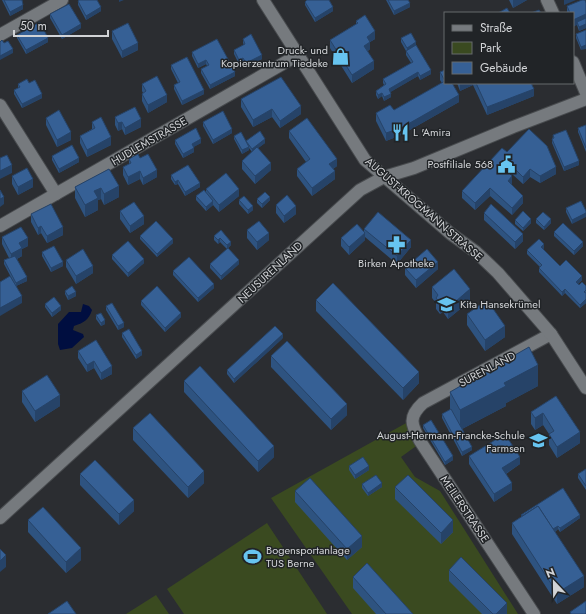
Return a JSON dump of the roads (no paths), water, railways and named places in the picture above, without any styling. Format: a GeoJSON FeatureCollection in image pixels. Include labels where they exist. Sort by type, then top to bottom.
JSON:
{"type":"FeatureCollection","features":[{"type":"Feature","properties":{"kind":"street"},"geometry":{"type":"LineString","coordinates":[[0,35],[62,0]]}},
{"type":"Feature","properties":{"kind":"street","name":"AUGUST-KROGMANN-STRASSE"},"geometry":{"type":"LineString","coordinates":[[263,0],[365,160],[476,252],[498,273],[551,334],[586,388]]}},
{"type":"Feature","properties":{"kind":"street"},"geometry":{"type":"LineString","coordinates":[[547,0],[552,12]]}},
{"type":"Feature","properties":{"kind":"street","name":"HUDLEMSTRASSE"},"geometry":{"type":"LineString","coordinates":[[0,226],[298,55]]}},
{"type":"Feature","properties":{"kind":"street"},"geometry":{"type":"LineString","coordinates":[[574,64],[586,93]]}},
{"type":"Feature","properties":{"kind":"street","name":"NEUSURENLAND"},"geometry":{"type":"LineString","coordinates":[[0,518],[360,190],[384,177],[414,168],[586,99]]}},
{"type":"Feature","properties":{"kind":"street"},"geometry":{"type":"LineString","coordinates":[[0,105],[56,194]]}},
{"type":"Feature","properties":{"kind":"street","name":"SURENLAND"},"geometry":{"type":"LineString","coordinates":[[423,403],[551,334]]}},
{"type":"Feature","properties":{"kind":"street","name":"MEILERSTRASSE"},"geometry":{"type":"LineString","coordinates":[[423,403],[414,411],[412,421],[413,429],[534,614]]}},
{"type":"Feature","properties":{"kind":"place","name":"Druck- und Kopierzentrum Tiedeke"},"geometry":{"type":"Point","coordinates":[341,56]}},
{"type":"Feature","properties":{"kind":"place","name":"L 'Amira"},"geometry":{"type":"Point","coordinates":[400,132]}},
{"type":"Feature","properties":{"kind":"place","name":"Postfiliale 568"},"geometry":{"type":"Point","coordinates":[506,164]}},
{"type":"Feature","properties":{"kind":"place","name":"Birken Apotheke"},"geometry":{"type":"Point","coordinates":[396,245]}},
{"type":"Feature","properties":{"kind":"place","name":"Kita Hansekrümel"},"geometry":{"type":"Point","coordinates":[447,304]}},
{"type":"Feature","properties":{"kind":"place","name":"August-Hermann-Francke-Schule Farmsen"},"geometry":{"type":"Point","coordinates":[538,441]}},
{"type":"Feature","properties":{"kind":"place","name":"Bogensportanlage TUS Berne"},"geometry":{"type":"Point","coordinates":[253,556]}}]}
